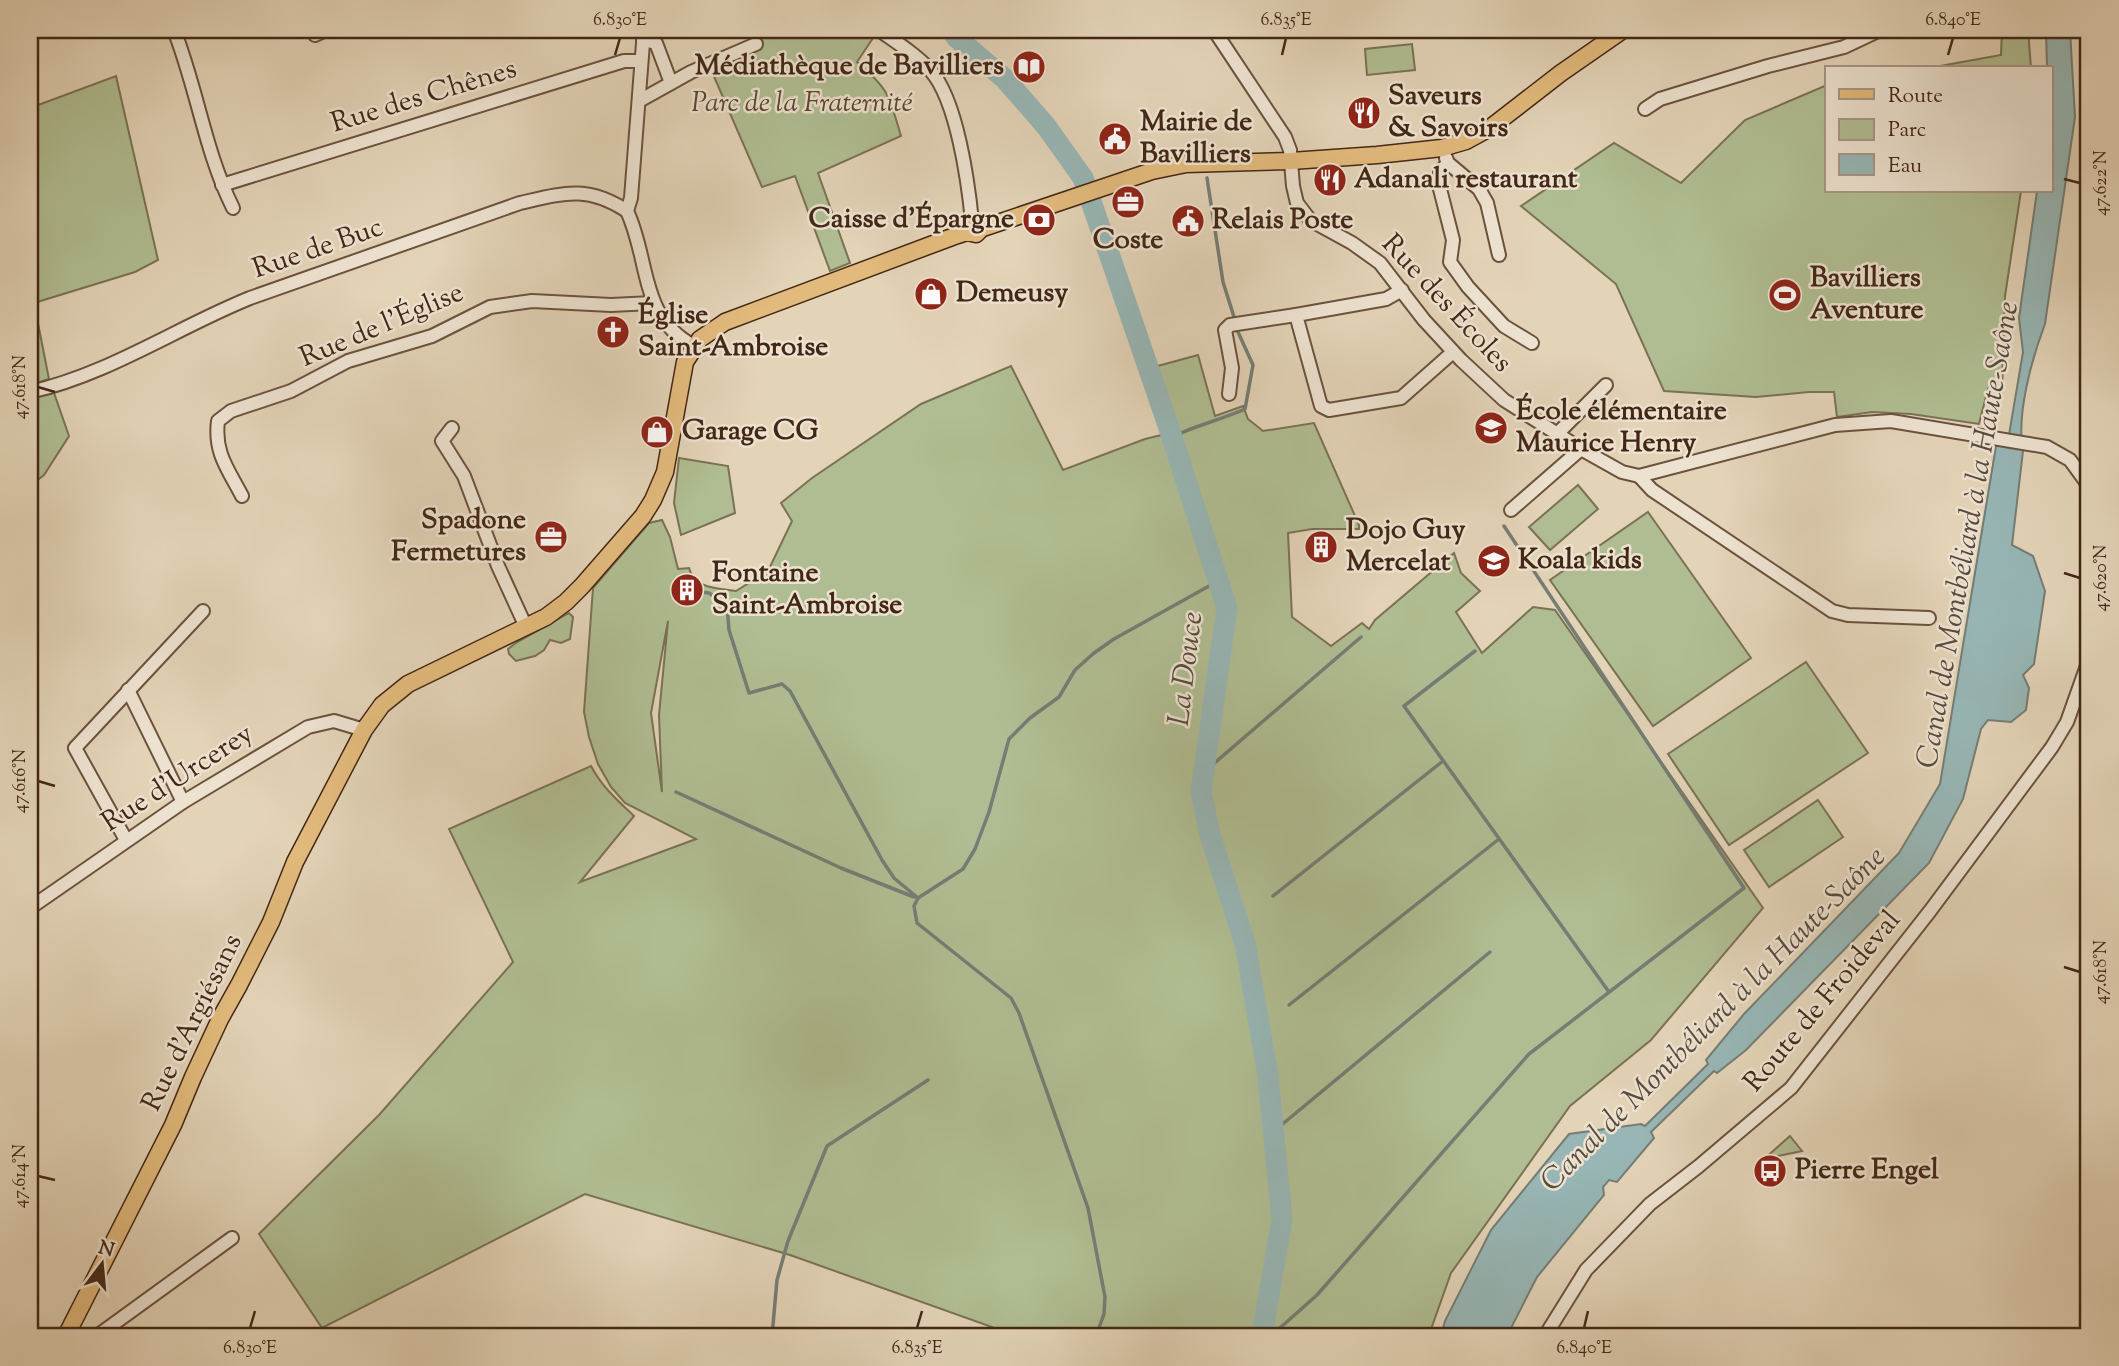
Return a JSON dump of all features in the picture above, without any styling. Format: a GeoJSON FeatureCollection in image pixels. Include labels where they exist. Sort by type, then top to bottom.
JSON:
{"type":"FeatureCollection","features":[{"type":"Feature","properties":{"kind":"main road"},"geometry":{"type":"LineString","coordinates":[[694,346],[725,322],[973,227],[1152,171],[1186,164],[1291,161],[1442,148],[1466,141],[1490,128],[1623,30]]}},
{"type":"Feature","properties":{"kind":"main road","name":"Rue d'Argiésans"},"geometry":{"type":"LineString","coordinates":[[66,1336],[173,1125],[220,1019],[271,922],[295,862],[364,730],[382,705],[408,684],[557,610],[575,594],[643,516],[653,500],[664,472],[685,362],[694,346]]}},
{"type":"Feature","properties":{"kind":"street"},"geometry":{"type":"LineString","coordinates":[[175,30],[222,185],[233,208]]}},
{"type":"Feature","properties":{"kind":"street"},"geometry":{"type":"LineString","coordinates":[[313,30],[315,35],[326,30]]}},
{"type":"Feature","properties":{"kind":"street"},"geometry":{"type":"LineString","coordinates":[[880,30],[898,35],[930,70],[946,95],[967,182],[973,227]]}},
{"type":"Feature","properties":{"kind":"street","name":"Rue des Écoles"},"geometry":{"type":"LineString","coordinates":[[1214,30],[1283,134],[1290,150],[1297,203],[1310,220],[1360,248],[1380,263],[1424,320],[1453,352],[1504,400],[1581,449],[1622,472],[1639,476],[1652,490],[1832,611],[1848,615],[1928,618]]}},
{"type":"Feature","properties":{"kind":"street"},"geometry":{"type":"LineString","coordinates":[[1645,109],[1660,99],[1768,66],[1844,47],[1880,30]]}},
{"type":"Feature","properties":{"kind":"street"},"geometry":{"type":"LineString","coordinates":[[671,83],[656,43],[644,35],[631,198],[627,211],[635,230],[652,303],[670,330],[694,346]]}},
{"type":"Feature","properties":{"kind":"street"},"geometry":{"type":"LineString","coordinates":[[639,101],[671,83],[756,44]]}},
{"type":"Feature","properties":{"kind":"street","name":"Rue des Chênes"},"geometry":{"type":"LineString","coordinates":[[222,185],[624,61],[641,61]]}},
{"type":"Feature","properties":{"kind":"street"},"geometry":{"type":"LineString","coordinates":[[1442,148],[1448,163],[1479,189],[1487,203],[1499,255]]}},
{"type":"Feature","properties":{"kind":"street"},"geometry":{"type":"LineString","coordinates":[[1448,163],[1440,172],[1440,181],[1452,240],[1450,262],[1468,288],[1504,326],[1532,343]]}},
{"type":"Feature","properties":{"kind":"street","name":"Rue de Buc"},"geometry":{"type":"LineString","coordinates":[[31,391],[110,365],[250,298],[520,203],[555,195],[588,193],[601,196],[627,211]]}},
{"type":"Feature","properties":{"kind":"street"},"geometry":{"type":"LineString","coordinates":[[1229,394],[1232,368],[1225,330],[1230,325],[1386,299],[1402,290]]}},
{"type":"Feature","properties":{"kind":"street","name":"Rue de l'Église"},"geometry":{"type":"LineString","coordinates":[[242,496],[221,457],[216,439],[218,421],[232,411],[291,391],[348,361],[432,336],[490,307],[532,301],[652,303]]}},
{"type":"Feature","properties":{"kind":"street"},"geometry":{"type":"LineString","coordinates":[[1296,315],[1321,406],[1329,410],[1401,398],[1453,352]]}},
{"type":"Feature","properties":{"kind":"street"},"geometry":{"type":"LineString","coordinates":[[1557,434],[1606,385]]}},
{"type":"Feature","properties":{"kind":"street"},"geometry":{"type":"LineString","coordinates":[[1639,476],[1835,425],[1891,421],[2047,447],[2070,460],[2089,485]]}},
{"type":"Feature","properties":{"kind":"street"},"geometry":{"type":"LineString","coordinates":[[452,428],[442,441],[464,476],[498,566],[526,627]]}},
{"type":"Feature","properties":{"kind":"street"},"geometry":{"type":"LineString","coordinates":[[1511,510],[1581,449]]}},
{"type":"Feature","properties":{"kind":"street"},"geometry":{"type":"LineString","coordinates":[[126,840],[75,748],[203,611]]}},
{"type":"Feature","properties":{"kind":"street","name":"Route de Froideval"},"geometry":{"type":"LineString","coordinates":[[1545,1336],[1586,1270],[1650,1204],[1778,1101],[1832,1039],[2052,747],[2067,722],[2089,660]]}},
{"type":"Feature","properties":{"kind":"street"},"geometry":{"type":"LineString","coordinates":[[128,691],[183,802]]}},
{"type":"Feature","properties":{"kind":"street","name":"Rue d'Urcerey"},"geometry":{"type":"LineString","coordinates":[[30,908],[183,802],[308,727],[334,721],[364,730]]}},
{"type":"Feature","properties":{"kind":"street"},"geometry":{"type":"LineString","coordinates":[[97,1336],[232,1238]]}},
{"type":"Feature","properties":{"kind":"green space","name":"Parc de la Fraternité"},"geometry":{"type":"Polygon","coordinates":[[[777,30],[866,30],[875,35],[857,62],[887,94],[901,136],[818,173],[850,263],[830,271],[795,176],[762,187],[712,72],[737,58],[735,50],[777,30]]]}},
{"type":"Feature","properties":{"kind":"green space"},"geometry":{"type":"Polygon","coordinates":[[[2002,30],[2028,30],[2031,66],[1940,66],[2001,55],[2002,30]]]}},
{"type":"Feature","properties":{"kind":"green space"},"geometry":{"type":"Polygon","coordinates":[[[1412,44],[1415,70],[1367,75],[1365,49],[1412,44]]]}},
{"type":"Feature","properties":{"kind":"green space"},"geometry":{"type":"Polygon","coordinates":[[[116,76],[158,260],[135,272],[34,303],[49,379],[30,385],[30,108],[116,76]]]}},
{"type":"Feature","properties":{"kind":"green space"},"geometry":{"type":"Polygon","coordinates":[[[1825,86],[1825,192],[2021,192],[2005,296],[2002,392],[1988,389],[1979,424],[1911,414],[1872,412],[1837,417],[1834,392],[1756,397],[1664,391],[1616,284],[1521,206],[1614,143],[1681,183],[1745,120],[1825,86]]]}},
{"type":"Feature","properties":{"kind":"green space"},"geometry":{"type":"Polygon","coordinates":[[[1198,355],[1215,416],[1243,406],[1248,419],[1263,431],[1314,423],[1359,529],[1312,529],[1288,533],[1292,617],[1331,646],[1362,623],[1369,629],[1375,620],[1454,553],[1461,573],[1480,591],[1456,612],[1482,653],[1533,607],[1555,610],[1763,908],[1651,1040],[1570,1106],[1451,1273],[1430,1332],[1426,1336],[1017,1336],[790,1255],[585,1194],[322,1328],[259,1234],[379,1115],[513,962],[449,829],[591,766],[605,787],[634,816],[580,882],[696,839],[625,803],[611,787],[598,764],[584,712],[593,588],[649,523],[662,520],[670,537],[678,569],[689,568],[701,584],[736,591],[768,571],[792,521],[781,503],[812,478],[921,404],[1011,366],[1063,470],[1145,439],[1178,431],[1154,367],[1198,355]],[[668,621],[651,713],[662,792],[659,715],[668,621]]]}},
{"type":"Feature","properties":{"kind":"green space"},"geometry":{"type":"Polygon","coordinates":[[[53,390],[69,436],[44,475],[30,486],[30,397],[53,390]]]}},
{"type":"Feature","properties":{"kind":"green space"},"geometry":{"type":"Polygon","coordinates":[[[679,458],[728,466],[735,513],[681,535],[674,503],[679,458]]]}},
{"type":"Feature","properties":{"kind":"green space"},"geometry":{"type":"Polygon","coordinates":[[[1578,485],[1598,509],[1550,550],[1529,527],[1578,485]]]}},
{"type":"Feature","properties":{"kind":"green space"},"geometry":{"type":"Polygon","coordinates":[[[1648,512],[1751,658],[1653,726],[1550,580],[1648,512]]]}},
{"type":"Feature","properties":{"kind":"green space"},"geometry":{"type":"Polygon","coordinates":[[[569,613],[573,617],[570,639],[561,643],[550,640],[544,650],[535,656],[516,661],[509,654],[508,649],[516,643],[569,613]]]}},
{"type":"Feature","properties":{"kind":"green space"},"geometry":{"type":"Polygon","coordinates":[[[1806,662],[1868,753],[1729,845],[1668,754],[1806,662]]]}},
{"type":"Feature","properties":{"kind":"green space"},"geometry":{"type":"Polygon","coordinates":[[[1818,800],[1843,837],[1769,887],[1744,850],[1818,800]]]}},
{"type":"Feature","properties":{"kind":"green space"},"geometry":{"type":"Polygon","coordinates":[[[1790,1136],[1802,1151],[1764,1159],[1790,1136]]]}},
{"type":"Feature","properties":{"kind":"water"},"geometry":{"type":"Polygon","coordinates":[[[2046,30],[2070,30],[2075,117],[2045,324],[2030,370],[2023,404],[2023,451],[2012,545],[2033,556],[2045,591],[2034,664],[2023,675],[2029,688],[2026,710],[2011,722],[1988,720],[1981,729],[1963,799],[1929,863],[1746,1050],[1717,1073],[1714,1071],[1651,1132],[1654,1138],[1617,1182],[1609,1180],[1603,1187],[1604,1195],[1537,1277],[1507,1336],[1441,1336],[1445,1321],[1491,1230],[1569,1134],[1641,1124],[1645,1126],[1708,1064],[1706,1060],[1744,1014],[1899,853],[1940,784],[1996,446],[2009,435],[2023,352],[2019,318],[2037,192],[2052,192],[2052,66],[2047,66],[2046,30]]]}},
{"type":"Feature","properties":{"kind":"waterway","name":"La Douce"},"geometry":{"type":"LineString","coordinates":[[951,30],[1005,79],[1046,126],[1083,178],[1168,425],[1227,608],[1201,792],[1210,835],[1245,943],[1268,1076],[1282,1219],[1262,1336]]}},
{"type":"Feature","properties":{"kind":"waterway"},"geometry":{"type":"LineString","coordinates":[[1207,178],[1223,282],[1235,320]]}},
{"type":"Feature","properties":{"kind":"waterway"},"geometry":{"type":"LineString","coordinates":[[1172,437],[1245,409],[1253,365],[1238,332]]}},
{"type":"Feature","properties":{"kind":"waterway"},"geometry":{"type":"LineString","coordinates":[[1271,1336],[1317,1295],[1529,1054],[1744,888],[1504,526]]}},
{"type":"Feature","properties":{"kind":"waterway"},"geometry":{"type":"LineString","coordinates":[[1096,1336],[1104,1314],[1105,1297],[1088,1208],[1019,1013],[1011,998],[917,923],[914,906],[918,898],[963,869],[975,849],[989,812],[1009,739],[1030,718],[1059,697],[1075,670],[1094,653],[1218,581]]}},
{"type":"Feature","properties":{"kind":"waterway"},"geometry":{"type":"LineString","coordinates":[[694,591],[709,593],[727,606],[729,630],[749,693],[782,684],[790,691],[882,860],[894,878],[918,898]]}},
{"type":"Feature","properties":{"kind":"waterway"},"geometry":{"type":"LineString","coordinates":[[1204,772],[1361,637]]}},
{"type":"Feature","properties":{"kind":"waterway"},"geometry":{"type":"LineString","coordinates":[[1475,651],[1404,706],[1609,992]]}},
{"type":"Feature","properties":{"kind":"waterway"},"geometry":{"type":"LineString","coordinates":[[1273,896],[1443,761]]}},
{"type":"Feature","properties":{"kind":"waterway"},"geometry":{"type":"LineString","coordinates":[[676,792],[841,868],[914,897]]}},
{"type":"Feature","properties":{"kind":"waterway"},"geometry":{"type":"LineString","coordinates":[[1289,1005],[1499,839]]}},
{"type":"Feature","properties":{"kind":"waterway"},"geometry":{"type":"LineString","coordinates":[[1273,1132],[1490,952]]}},
{"type":"Feature","properties":{"kind":"waterway"},"geometry":{"type":"LineString","coordinates":[[772,1336],[777,1280],[788,1241],[827,1146],[928,1080]]}},
{"type":"Feature","properties":{"kind":"place","name":"Médiathèque de Bavilliers"},"geometry":{"type":"Point","coordinates":[1029,67]}},
{"type":"Feature","properties":{"kind":"place","name":"Saveurs & Savoirs"},"geometry":{"type":"Point","coordinates":[1364,113]}},
{"type":"Feature","properties":{"kind":"place","name":"Mairie de Bavilliers"},"geometry":{"type":"Point","coordinates":[1115,139]}},
{"type":"Feature","properties":{"kind":"place","name":"Adanali restaurant"},"geometry":{"type":"Point","coordinates":[1330,180]}},
{"type":"Feature","properties":{"kind":"place","name":"Coste"},"geometry":{"type":"Point","coordinates":[1128,202]}},
{"type":"Feature","properties":{"kind":"place","name":"Caisse d'Épargne"},"geometry":{"type":"Point","coordinates":[1039,220]}},
{"type":"Feature","properties":{"kind":"place","name":"Relais Poste"},"geometry":{"type":"Point","coordinates":[1188,221]}},
{"type":"Feature","properties":{"kind":"place","name":"Demeusy"},"geometry":{"type":"Point","coordinates":[931,294]}},
{"type":"Feature","properties":{"kind":"place","name":"Bavilliers Aventure"},"geometry":{"type":"Point","coordinates":[1785,295]}},
{"type":"Feature","properties":{"kind":"place","name":"Église Saint-Ambroise"},"geometry":{"type":"Point","coordinates":[613,332]}},
{"type":"Feature","properties":{"kind":"place","name":"École élémentaire Maurice Henry"},"geometry":{"type":"Point","coordinates":[1491,428]}},
{"type":"Feature","properties":{"kind":"place","name":"Garage CG"},"geometry":{"type":"Point","coordinates":[657,432]}},
{"type":"Feature","properties":{"kind":"place","name":"Spadone Fermetures"},"geometry":{"type":"Point","coordinates":[551,537]}},
{"type":"Feature","properties":{"kind":"place","name":"Dojo Guy Mercelat"},"geometry":{"type":"Point","coordinates":[1321,547]}},
{"type":"Feature","properties":{"kind":"place","name":"Koala kids"},"geometry":{"type":"Point","coordinates":[1494,561]}},
{"type":"Feature","properties":{"kind":"place","name":"Fontaine Saint-Ambroise"},"geometry":{"type":"Point","coordinates":[687,590]}},
{"type":"Feature","properties":{"kind":"place","name":"Pierre Engel"},"geometry":{"type":"Point","coordinates":[1770,1171]}},
{"type":"Feature","properties":{"kind":"water label","name":"Canal de Montbéliard à la Haute-Saône"},"geometry":{"type":"Point","coordinates":[1969,535]}},
{"type":"Feature","properties":{"kind":"water label","name":"Canal de Montbéliard à la Haute-Saône"},"geometry":{"type":"Point","coordinates":[1714,1020]}}]}
